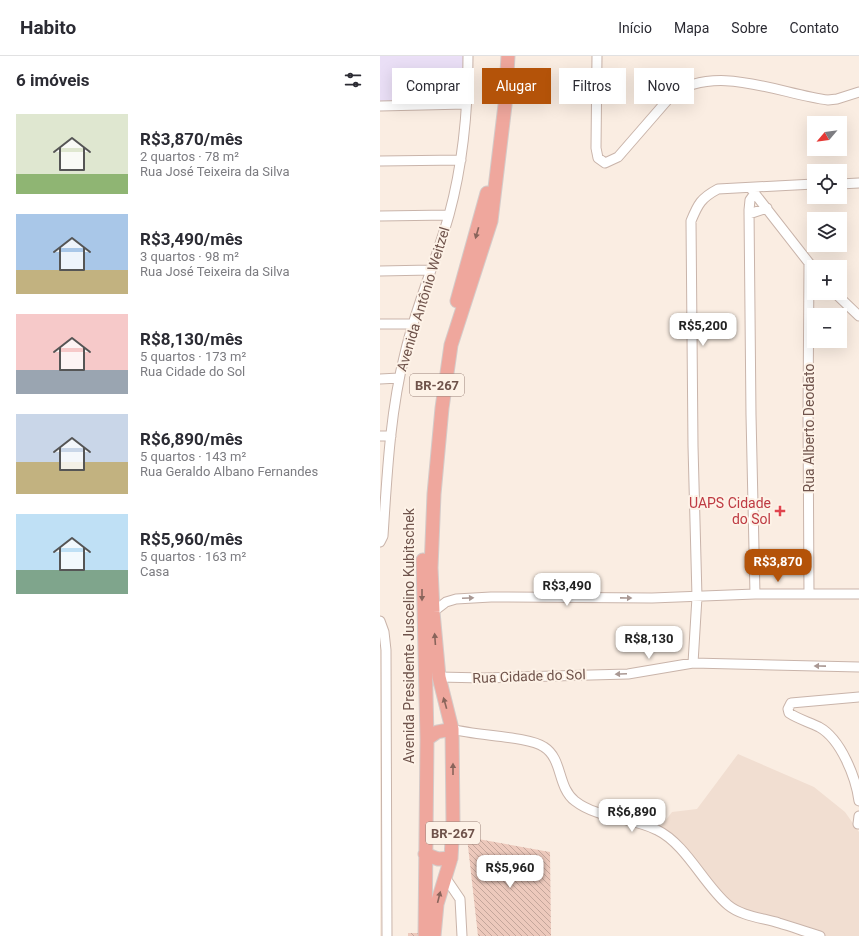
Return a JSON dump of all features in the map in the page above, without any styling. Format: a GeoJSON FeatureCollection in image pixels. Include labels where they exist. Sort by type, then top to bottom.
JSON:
{"type":"FeatureCollection","features":[{"type":"Feature","properties":{"kind":"highway","name":"Avenida Presidente Juscelino Kubitschek"},"geometry":{"type":"LineString","coordinates":[[425,936],[427,739],[422,595],[423,522],[432,414],[443,345],[483,210],[492,167],[500,56]]}},
{"type":"Feature","properties":{"kind":"highway","name":"Avenida Presidente Juscelino Kubitschek"},"geometry":{"type":"LineString","coordinates":[[434,936],[436,910],[451,858],[453,823],[452,729],[439,678],[433,612],[431,568],[433,514],[444,388],[451,345],[491,221],[505,105],[508,56]]}},
{"type":"Feature","properties":{"kind":"highway"},"geometry":{"type":"LineString","coordinates":[[426,720],[431,698],[439,678]]}},
{"type":"Feature","properties":{"kind":"highway"},"geometry":{"type":"LineString","coordinates":[[427,739],[437,732],[452,729]]}},
{"type":"Feature","properties":{"kind":"highway"},"geometry":{"type":"LineString","coordinates":[[425,854],[438,859],[451,858]]}},
{"type":"Feature","properties":{"kind":"street","name":"Avenida Antônio Weitzel"},"geometry":{"type":"LineString","coordinates":[[468,56],[468,68]]}},
{"type":"Feature","properties":{"kind":"street"},"geometry":{"type":"LineString","coordinates":[[597,56],[596,148],[598,158],[605,163],[618,157],[671,96],[690,85],[711,80],[727,81],[828,100],[837,99],[859,92]]}},
{"type":"Feature","properties":{"kind":"street","name":"Avenida Antônio Weitzel"},"geometry":{"type":"LineString","coordinates":[[380,542],[382,536],[383,488],[399,378],[412,324],[449,215],[461,160],[466,104]]}},
{"type":"Feature","properties":{"kind":"street"},"geometry":{"type":"LineString","coordinates":[[380,106],[466,104]]}},
{"type":"Feature","properties":{"kind":"street"},"geometry":{"type":"LineString","coordinates":[[380,161],[461,160]]}},
{"type":"Feature","properties":{"kind":"street"},"geometry":{"type":"LineString","coordinates":[[847,184],[859,183]]}},
{"type":"Feature","properties":{"kind":"street"},"geometry":{"type":"LineString","coordinates":[[694,663],[697,597],[693,446],[691,221],[698,205],[706,196],[718,189],[752,190],[807,185]]}},
{"type":"Feature","properties":{"kind":"street"},"geometry":{"type":"LineString","coordinates":[[752,190],[807,260]]}},
{"type":"Feature","properties":{"kind":"street"},"geometry":{"type":"LineString","coordinates":[[752,190],[749,204],[749,214],[755,594]]}},
{"type":"Feature","properties":{"kind":"street"},"geometry":{"type":"LineString","coordinates":[[749,214],[767,208]]}},
{"type":"Feature","properties":{"kind":"street"},"geometry":{"type":"LineString","coordinates":[[380,216],[449,215]]}},
{"type":"Feature","properties":{"kind":"street"},"geometry":{"type":"LineString","coordinates":[[380,271],[431,270]]}},
{"type":"Feature","properties":{"kind":"street","name":"Rua Alberto Deodato"},"geometry":{"type":"LineString","coordinates":[[809,594],[812,300]]}},
{"type":"Feature","properties":{"kind":"street"},"geometry":{"type":"LineString","coordinates":[[842,300],[859,316]]}},
{"type":"Feature","properties":{"kind":"street"},"geometry":{"type":"LineString","coordinates":[[380,324],[412,324]]}},
{"type":"Feature","properties":{"kind":"street"},"geometry":{"type":"LineString","coordinates":[[380,379],[399,378]]}},
{"type":"Feature","properties":{"kind":"street"},"geometry":{"type":"LineString","coordinates":[[380,436],[391,436]]}},
{"type":"Feature","properties":{"kind":"street"},"geometry":{"type":"LineString","coordinates":[[433,612],[446,602],[456,599],[526,596],[697,597],[755,594],[859,594]]}},
{"type":"Feature","properties":{"kind":"street"},"geometry":{"type":"LineString","coordinates":[[380,621],[384,632],[385,641],[383,836],[384,909],[387,936]]}},
{"type":"Feature","properties":{"kind":"street","name":"Rua Cidade do Sol"},"geometry":{"type":"LineString","coordinates":[[439,678],[628,674],[694,663],[859,667]]}},
{"type":"Feature","properties":{"kind":"street"},"geometry":{"type":"LineString","coordinates":[[859,698],[792,703],[788,709],[789,713],[795,717],[820,728],[833,738],[848,766],[859,801]]}},
{"type":"Feature","properties":{"kind":"street"},"geometry":{"type":"LineString","coordinates":[[452,729],[478,735],[526,741],[544,747],[554,757],[566,790],[578,803],[602,813],[658,830],[675,844],[729,905],[749,915],[820,936]]}},
{"type":"Feature","properties":{"kind":"street"},"geometry":{"type":"LineString","coordinates":[[445,877],[460,899],[462,936]]}},
{"type":"Feature","properties":{"kind":"shaded area"},"geometry":{"type":"Polygon","coordinates":[[[380,56],[464,56],[464,68],[392,68],[392,103],[380,103],[380,56]]]}},
{"type":"Feature","properties":{"kind":"shaded area"},"geometry":{"type":"Polygon","coordinates":[[[738,754],[814,787],[845,812],[859,832],[859,936],[817,936],[726,904],[659,829],[672,812],[697,809],[738,754]]]}},
{"type":"Feature","properties":{"kind":"building"},"geometry":{"type":"Polygon","coordinates":[[[467,837],[550,852],[551,936],[478,936],[467,837]]]}},
{"type":"Feature","properties":{"kind":"building"},"geometry":{"type":"Polygon","coordinates":[[[408,933],[421,933],[421,936],[408,936],[408,933]]]}},
{"type":"Feature","properties":{"kind":"place","name":"UAPS Cidade do Sol"},"geometry":{"type":"Point","coordinates":[780,511]}}]}
